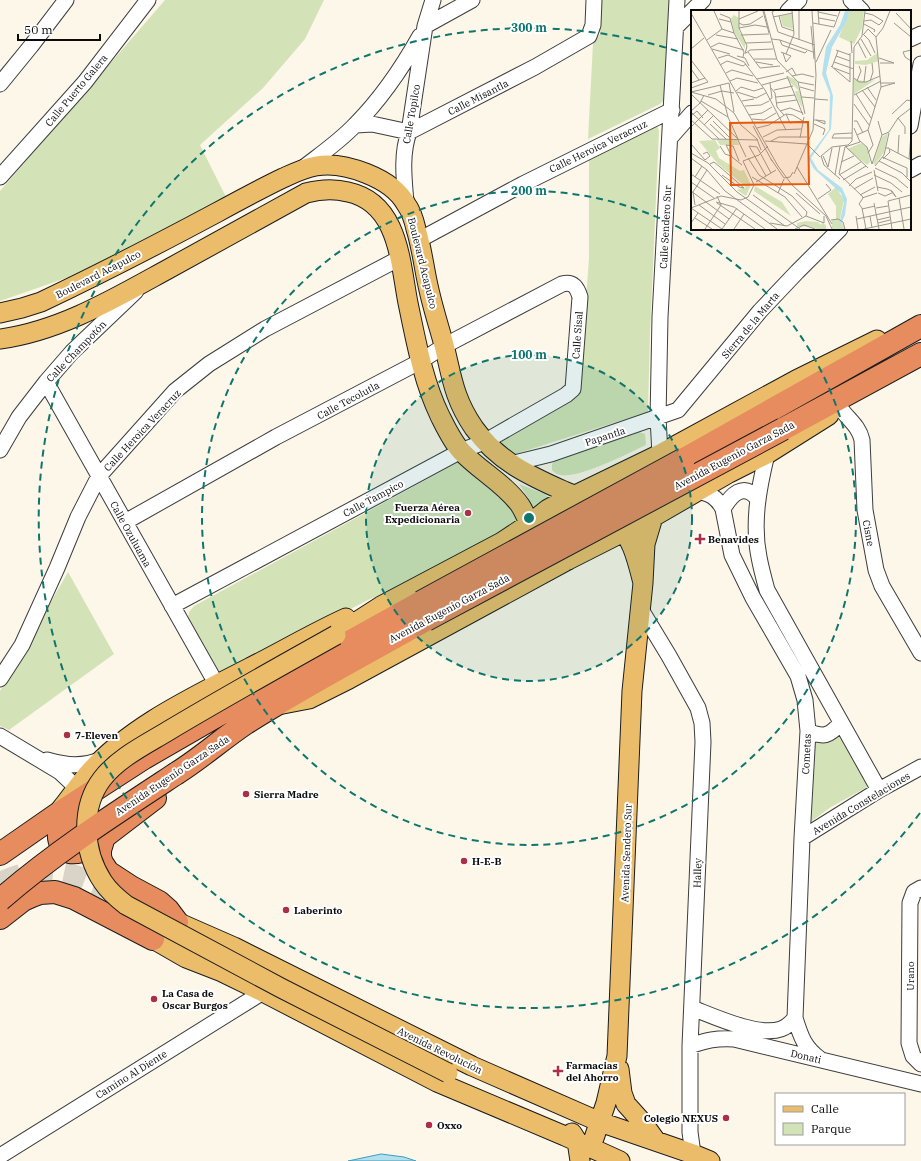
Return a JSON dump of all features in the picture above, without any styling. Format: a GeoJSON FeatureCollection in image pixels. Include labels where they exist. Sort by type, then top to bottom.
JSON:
{"type":"FeatureCollection","features":[{"type":"Feature","properties":{"kind":"highway","name":"Avenida Eugenio Garza Sada"},"geometry":{"type":"LineString","coordinates":[[0,900],[74,841],[181,770],[244,725],[424,611],[684,459],[914,329]]}},
{"type":"Feature","properties":{"kind":"highway","name":"Avenida Eugenio Garza Sada"},"geometry":{"type":"LineString","coordinates":[[0,854],[59,813],[144,758],[260,692],[424,611],[783,429],[921,354]]}},
{"type":"Feature","properties":{"kind":"highway"},"geometry":{"type":"LineString","coordinates":[[181,770],[176,782],[88,849],[71,853],[66,851],[62,846],[58,835],[62,826],[89,812],[176,750],[181,744],[182,736]]}},
{"type":"Feature","properties":{"kind":"highway"},"geometry":{"type":"LineString","coordinates":[[104,837],[100,850],[100,857],[108,872],[131,887],[159,902],[168,910],[177,922]]}},
{"type":"Feature","properties":{"kind":"highway"},"geometry":{"type":"LineString","coordinates":[[0,918],[23,900],[40,893],[55,892],[74,898],[152,939]]}},
{"type":"Feature","properties":{"kind":"highway"},"geometry":{"type":"LineString","coordinates":[[130,899],[177,922]]}},
{"type":"Feature","properties":{"kind":"main road","name":"Boulevard Acapulco"},"geometry":{"type":"LineString","coordinates":[[0,312],[22,308],[48,298],[303,169],[318,165],[339,166],[362,172],[373,176],[392,188],[406,202],[416,228],[429,292],[455,394],[484,442],[510,464],[524,473],[576,496]]}},
{"type":"Feature","properties":{"kind":"main road"},"geometry":{"type":"LineString","coordinates":[[339,166],[353,193]]}},
{"type":"Feature","properties":{"kind":"main road","name":"Boulevard Acapulco"},"geometry":{"type":"LineString","coordinates":[[0,339],[32,333],[88,311],[306,193],[332,189],[363,196],[379,209],[390,225],[394,236],[400,258],[421,361],[433,399],[447,430],[461,451],[515,498],[529,524]]}},
{"type":"Feature","properties":{"kind":"main road"},"geometry":{"type":"LineString","coordinates":[[617,1160],[588,1147],[562,1122],[448,1073],[288,992],[126,905],[107,887],[99,876],[92,860],[87,837],[89,806],[96,789],[102,780],[117,764],[193,716],[336,635],[381,606],[502,542],[548,509],[689,439],[763,397],[833,361],[881,339],[914,329]]}},
{"type":"Feature","properties":{"kind":"main road"},"geometry":{"type":"LineString","coordinates":[[275,705],[309,699],[349,679],[767,454],[840,409],[921,366]]}},
{"type":"Feature","properties":{"kind":"main road"},"geometry":{"type":"LineString","coordinates":[[548,484],[579,482],[628,460],[654,457]]}},
{"type":"Feature","properties":{"kind":"main road"},"geometry":{"type":"LineString","coordinates":[[629,470],[626,486],[628,502],[634,514],[648,519]]}},
{"type":"Feature","properties":{"kind":"main road"},"geometry":{"type":"LineString","coordinates":[[576,496],[596,506],[606,540]]}},
{"type":"Feature","properties":{"kind":"main road","name":"Avenida Sendero Sur"},"geometry":{"type":"LineString","coordinates":[[596,506],[613,518],[624,532],[634,550],[643,583]]}},
{"type":"Feature","properties":{"kind":"main road","name":"Avenida Sendero Sur"},"geometry":{"type":"LineString","coordinates":[[588,1147],[606,1103],[617,1056],[632,691],[648,519]]}},
{"type":"Feature","properties":{"kind":"main road"},"geometry":{"type":"LineString","coordinates":[[529,524],[544,551],[551,557],[560,560],[568,560]]}},
{"type":"Feature","properties":{"kind":"main road"},"geometry":{"type":"LineString","coordinates":[[502,542],[519,550],[525,559],[527,569],[524,584]]}},
{"type":"Feature","properties":{"kind":"main road"},"geometry":{"type":"LineString","coordinates":[[59,813],[87,774],[130,736],[157,718],[342,620],[381,606]]}},
{"type":"Feature","properties":{"kind":"main road","name":"Avenida Revolución"},"geometry":{"type":"LineString","coordinates":[[177,922],[234,947],[472,1066],[588,1147]]}},
{"type":"Feature","properties":{"kind":"main road"},"geometry":{"type":"LineString","coordinates":[[186,958],[196,948],[203,934]]}},
{"type":"Feature","properties":{"kind":"main road","name":"Avenida Revolución"},"geometry":{"type":"LineString","coordinates":[[152,939],[186,958],[222,972],[263,992],[437,1082],[588,1147],[656,1141],[702,1157]]}},
{"type":"Feature","properties":{"kind":"main road"},"geometry":{"type":"LineString","coordinates":[[222,972],[219,965],[220,957],[226,950],[234,947]]}},
{"type":"Feature","properties":{"kind":"main road"},"geometry":{"type":"LineString","coordinates":[[617,1056],[621,1087],[626,1104],[643,1123],[656,1141]]}},
{"type":"Feature","properties":{"kind":"main road"},"geometry":{"type":"LineString","coordinates":[[588,1147],[611,1151],[617,1160]]}},
{"type":"Feature","properties":{"kind":"street"},"geometry":{"type":"LineString","coordinates":[[0,84],[66,0]]}},
{"type":"Feature","properties":{"kind":"street","name":"Calle Puerto Galera"},"geometry":{"type":"LineString","coordinates":[[0,177],[85,82],[148,0]]}},
{"type":"Feature","properties":{"kind":"street","name":"Calle Topilco"},"geometry":{"type":"LineString","coordinates":[[406,202],[404,154],[406,139],[409,132],[425,26],[433,0]]}},
{"type":"Feature","properties":{"kind":"street"},"geometry":{"type":"LineString","coordinates":[[425,26],[472,0]]}},
{"type":"Feature","properties":{"kind":"street","name":"Calle Misantla"},"geometry":{"type":"LineString","coordinates":[[409,132],[535,67],[586,38],[591,32],[593,25],[594,0]]}},
{"type":"Feature","properties":{"kind":"street","name":"Calle Sendero Sur"},"geometry":{"type":"LineString","coordinates":[[654,457],[658,418],[660,318],[674,133],[672,110],[677,0]]}},
{"type":"Feature","properties":{"kind":"street"},"geometry":{"type":"LineString","coordinates":[[693,10],[703,0]]}},
{"type":"Feature","properties":{"kind":"street"},"geometry":{"type":"LineString","coordinates":[[789,10],[799,0]]}},
{"type":"Feature","properties":{"kind":"street"},"geometry":{"type":"LineString","coordinates":[[851,0],[861,10]]}},
{"type":"Feature","properties":{"kind":"street"},"geometry":{"type":"LineString","coordinates":[[676,27],[691,12]]}},
{"type":"Feature","properties":{"kind":"street","name":"Calle Topilco"},"geometry":{"type":"LineString","coordinates":[[303,169],[356,125],[401,68],[425,26]]}},
{"type":"Feature","properties":{"kind":"street"},"geometry":{"type":"LineString","coordinates":[[911,39],[921,34]]}},
{"type":"Feature","properties":{"kind":"street"},"geometry":{"type":"LineString","coordinates":[[911,120],[921,64]]}},
{"type":"Feature","properties":{"kind":"street","name":"Calle Heroica Veracruz"},"geometry":{"type":"LineString","coordinates":[[419,240],[523,184],[672,110]]}},
{"type":"Feature","properties":{"kind":"street"},"geometry":{"type":"LineString","coordinates":[[674,133],[691,114]]}},
{"type":"Feature","properties":{"kind":"street"},"geometry":{"type":"LineString","coordinates":[[356,125],[372,124],[409,132]]}},
{"type":"Feature","properties":{"kind":"street"},"geometry":{"type":"LineString","coordinates":[[674,133],[691,125]]}},
{"type":"Feature","properties":{"kind":"street"},"geometry":{"type":"LineString","coordinates":[[336,143],[335,156],[339,166]]}},
{"type":"Feature","properties":{"kind":"street"},"geometry":{"type":"LineString","coordinates":[[911,169],[921,164]]}},
{"type":"Feature","properties":{"kind":"street","name":"Sierra de la Marta"},"geometry":{"type":"LineString","coordinates":[[658,418],[678,410],[760,311],[796,272],[839,230]]}},
{"type":"Feature","properties":{"kind":"street","name":"Calle Heroica Veracruz"},"geometry":{"type":"LineString","coordinates":[[0,678],[22,645],[57,568],[78,517],[99,476],[175,392],[209,364],[265,329],[400,258]]}},
{"type":"Feature","properties":{"kind":"street","name":"Calle Champotón"},"geometry":{"type":"LineString","coordinates":[[0,450],[18,417],[46,382],[72,352],[147,280]]}},
{"type":"Feature","properties":{"kind":"street","name":"Calle Tecolutla"},"geometry":{"type":"LineString","coordinates":[[125,522],[276,437],[421,361],[444,346],[562,284],[573,284]]}},
{"type":"Feature","properties":{"kind":"street","name":"Calle Sisal"},"geometry":{"type":"LineString","coordinates":[[573,284],[580,297],[573,389]]}},
{"type":"Feature","properties":{"kind":"street","name":"Calle Ozuluama"},"geometry":{"type":"LineString","coordinates":[[46,382],[217,685]]}},
{"type":"Feature","properties":{"kind":"street","name":"Calle Tampico"},"geometry":{"type":"LineString","coordinates":[[172,606],[461,451],[484,442],[556,402],[566,396],[573,389]]}},
{"type":"Feature","properties":{"kind":"street","name":"Cisne"},"geometry":{"type":"LineString","coordinates":[[840,409],[846,417],[852,421],[862,440],[865,510],[876,570],[882,586],[921,654]]}},
{"type":"Feature","properties":{"kind":"street","name":"Papantla"},"geometry":{"type":"LineString","coordinates":[[510,464],[551,454],[658,418]]}},
{"type":"Feature","properties":{"kind":"street"},"geometry":{"type":"LineString","coordinates":[[548,484],[543,476],[544,466],[551,454]]}},
{"type":"Feature","properties":{"kind":"street"},"geometry":{"type":"LineString","coordinates":[[767,454],[757,498],[756,532],[758,556],[767,590],[879,790]]}},
{"type":"Feature","properties":{"kind":"street"},"geometry":{"type":"LineString","coordinates":[[696,491],[711,495],[718,501],[723,509],[731,496],[737,492],[748,491],[757,498]]}},
{"type":"Feature","properties":{"kind":"street","name":"Cometas"},"geometry":{"type":"LineString","coordinates":[[723,509],[732,555],[753,598],[798,676],[805,700],[808,731],[802,838],[796,1018],[804,1043],[811,1052],[820,1059]]}},
{"type":"Feature","properties":{"kind":"street","name":"Halley"},"geometry":{"type":"LineString","coordinates":[[640,608],[698,708],[702,723],[703,742],[690,1046],[690,1132],[702,1157]]}},
{"type":"Feature","properties":{"kind":"street"},"geometry":{"type":"LineString","coordinates":[[808,731],[819,736],[827,735],[833,732],[841,723]]}},
{"type":"Feature","properties":{"kind":"street"},"geometry":{"type":"LineString","coordinates":[[0,736],[39,758],[66,776],[77,788]]}},
{"type":"Feature","properties":{"kind":"street"},"geometry":{"type":"LineString","coordinates":[[39,758],[64,765],[78,766],[103,759]]}},
{"type":"Feature","properties":{"kind":"street","name":"Avenida Constelaciones"},"geometry":{"type":"LineString","coordinates":[[802,838],[879,790],[921,767]]}},
{"type":"Feature","properties":{"kind":"street","name":"Urano"},"geometry":{"type":"LineString","coordinates":[[921,888],[914,892],[910,902],[909,1043],[913,1056],[921,1064]]}},
{"type":"Feature","properties":{"kind":"street","name":"Camino Al Diente"},"geometry":{"type":"LineString","coordinates":[[0,1156],[263,992]]}},
{"type":"Feature","properties":{"kind":"street"},"geometry":{"type":"LineString","coordinates":[[692,1008],[731,1023],[760,1030],[779,1030],[788,1026],[796,1018]]}},
{"type":"Feature","properties":{"kind":"street","name":"Donati"},"geometry":{"type":"LineString","coordinates":[[690,1046],[708,1040],[722,1038],[734,1039],[921,1084]]}},
{"type":"Feature","properties":{"kind":"green space"},"geometry":{"type":"Polygon","coordinates":[[[165,0],[324,0],[305,39],[263,88],[200,145],[226,197],[72,276],[0,301],[0,191],[165,0]]]}},
{"type":"Feature","properties":{"kind":"green space"},"geometry":{"type":"Polygon","coordinates":[[[602,0],[671,0],[665,99],[660,104],[588,139],[593,43],[600,34],[602,0]]]}},
{"type":"Feature","properties":{"kind":"green space"},"geometry":{"type":"Polygon","coordinates":[[[657,125],[659,131],[648,412],[512,455],[501,445],[502,440],[579,395],[589,258],[589,160],[657,125]]]}},
{"type":"Feature","properties":{"kind":"green space"},"geometry":{"type":"Polygon","coordinates":[[[639,432],[645,434],[646,445],[601,466],[576,474],[565,475],[557,474],[552,470],[552,464],[557,459],[639,432]]]}},
{"type":"Feature","properties":{"kind":"green space"},"geometry":{"type":"Polygon","coordinates":[[[459,462],[515,501],[519,519],[516,526],[447,569],[370,599],[221,676],[188,618],[189,612],[194,606],[459,462]]]}},
{"type":"Feature","properties":{"kind":"green space"},"geometry":{"type":"Polygon","coordinates":[[[519,484],[545,494],[550,499],[533,511],[529,499],[519,484]]]}},
{"type":"Feature","properties":{"kind":"green space"},"geometry":{"type":"Polygon","coordinates":[[[68,572],[114,654],[9,730],[0,726],[0,691],[68,572]]]}},
{"type":"Feature","properties":{"kind":"green space"},"geometry":{"type":"Polygon","coordinates":[[[841,730],[869,786],[831,807],[809,823],[813,740],[841,730]]]}},
{"type":"Feature","properties":{"kind":"water"},"geometry":{"type":"Polygon","coordinates":[[[381,1154],[404,1157],[416,1161],[348,1161],[381,1154]]]}},
{"type":"Feature","properties":{"kind":"tunnel"},"geometry":{"type":"LineString","coordinates":[[0,883],[34,872],[61,872],[120,894]]}},
{"type":"Feature","properties":{"kind":"place","name":"Fuerza Aérea Expedicionaria"},"geometry":{"type":"Point","coordinates":[468,513]}},
{"type":"Feature","properties":{"kind":"place","name":"Benavides"},"geometry":{"type":"Point","coordinates":[700,539]}},
{"type":"Feature","properties":{"kind":"place","name":"7-Eleven"},"geometry":{"type":"Point","coordinates":[67,735]}},
{"type":"Feature","properties":{"kind":"place","name":"Sierra Madre"},"geometry":{"type":"Point","coordinates":[246,794]}},
{"type":"Feature","properties":{"kind":"place","name":"H-E-B"},"geometry":{"type":"Point","coordinates":[464,861]}},
{"type":"Feature","properties":{"kind":"place","name":"Laberinto"},"geometry":{"type":"Point","coordinates":[286,910]}},
{"type":"Feature","properties":{"kind":"place","name":"La Casa de Oscar Burgos"},"geometry":{"type":"Point","coordinates":[154,999]}},
{"type":"Feature","properties":{"kind":"place","name":"Farmacias del Ahorro"},"geometry":{"type":"Point","coordinates":[558,1071]}},
{"type":"Feature","properties":{"kind":"place","name":"Colegio NEXUS"},"geometry":{"type":"Point","coordinates":[726,1118]}},
{"type":"Feature","properties":{"kind":"place","name":"Oxxo"},"geometry":{"type":"Point","coordinates":[429,1125]}}]}
